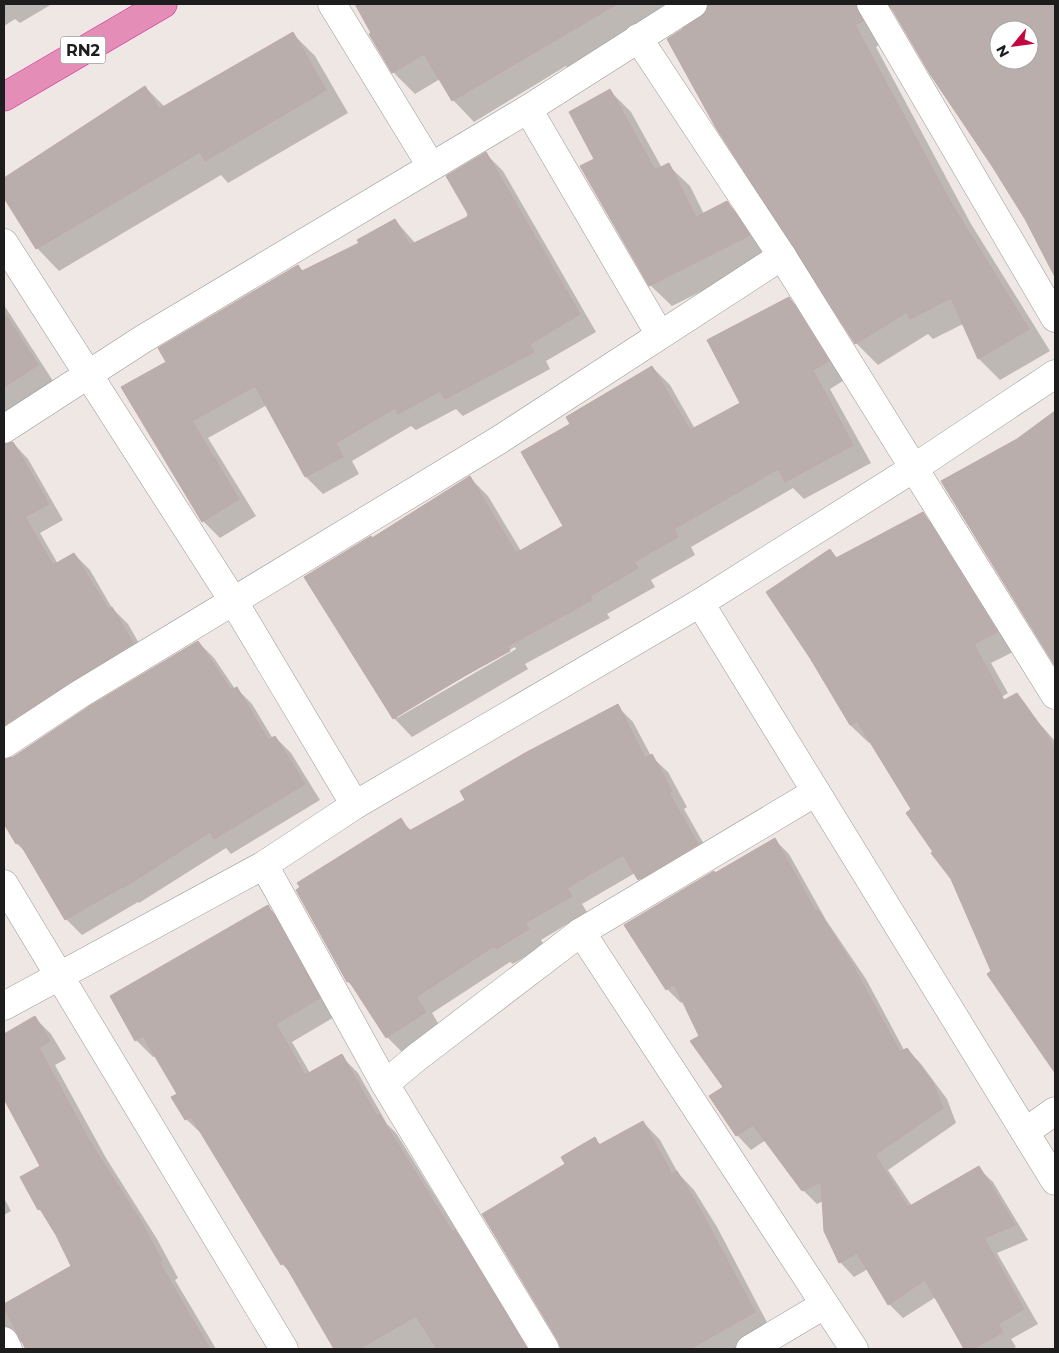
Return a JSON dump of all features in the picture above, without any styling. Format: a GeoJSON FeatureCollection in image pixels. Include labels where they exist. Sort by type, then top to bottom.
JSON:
{"type":"FeatureCollection","features":[{"type":"Feature","properties":{"kind":"highway","name":"RN2"},"geometry":{"type":"LineString","coordinates":[[4,97],[163,4]]}},
{"type":"Feature","properties":{"kind":"street"},"geometry":{"type":"LineString","coordinates":[[332,4],[431,166]]}},
{"type":"Feature","properties":{"kind":"street"},"geometry":{"type":"LineString","coordinates":[[4,429],[151,334],[528,109],[693,4]]}},
{"type":"Feature","properties":{"kind":"street"},"geometry":{"type":"LineString","coordinates":[[871,4],[1055,318]]}},
{"type":"Feature","properties":{"kind":"street"},"geometry":{"type":"LineString","coordinates":[[638,38],[782,256],[914,468],[1048,664],[1055,695]]}},
{"type":"Feature","properties":{"kind":"street"},"geometry":{"type":"LineString","coordinates":[[528,109],[660,335]]}},
{"type":"Feature","properties":{"kind":"street"},"geometry":{"type":"LineString","coordinates":[[4,242],[234,602],[355,805]]}},
{"type":"Feature","properties":{"kind":"street"},"geometry":{"type":"LineString","coordinates":[[4,744],[80,694],[499,440],[782,256]]}},
{"type":"Feature","properties":{"kind":"street"},"geometry":{"type":"LineString","coordinates":[[4,1006],[264,865],[355,805],[700,603],[914,468],[1055,374]]}},
{"type":"Feature","properties":{"kind":"street"},"geometry":{"type":"LineString","coordinates":[[700,603],[1055,1181]]}},
{"type":"Feature","properties":{"kind":"street"},"geometry":{"type":"LineString","coordinates":[[386,1084],[416,1058],[582,932],[816,792]]}},
{"type":"Feature","properties":{"kind":"street"},"geometry":{"type":"LineString","coordinates":[[264,865],[386,1084],[545,1349]]}},
{"type":"Feature","properties":{"kind":"street"},"geometry":{"type":"LineString","coordinates":[[4,884],[284,1349]]}},
{"type":"Feature","properties":{"kind":"street"},"geometry":{"type":"LineString","coordinates":[[582,932],[854,1349]]}},
{"type":"Feature","properties":{"kind":"street"},"geometry":{"type":"LineString","coordinates":[[1025,1132],[1055,1111]]}},
{"type":"Feature","properties":{"kind":"street"},"geometry":{"type":"LineString","coordinates":[[750,1349],[824,1305]]}},
{"type":"Feature","properties":{"kind":"street"},"geometry":{"type":"LineString","coordinates":[[4,1341],[8,1349]]}},
{"type":"Feature","properties":{"kind":"building"},"geometry":{"type":"Polygon","coordinates":[[[355,4],[617,4],[452,101],[424,54],[392,73],[369,34],[371,33],[355,4]]]}},
{"type":"Feature","properties":{"kind":"building"},"geometry":{"type":"Polygon","coordinates":[[[709,4],[855,4],[863,21],[855,25],[950,201],[1029,329],[978,359],[951,298],[910,319],[907,312],[855,344],[716,128],[667,39],[707,12],[709,4]]]}},
{"type":"Feature","properties":{"kind":"building"},"geometry":{"type":"Polygon","coordinates":[[[889,4],[1055,4],[1055,277],[1025,219],[930,74],[889,4]]]}},
{"type":"Feature","properties":{"kind":"building"},"geometry":{"type":"Polygon","coordinates":[[[293,32],[326,90],[205,161],[200,152],[36,249],[4,198],[4,178],[145,86],[159,109],[293,32]]]}},
{"type":"Feature","properties":{"kind":"building"},"geometry":{"type":"Polygon","coordinates":[[[610,89],[655,170],[669,163],[696,217],[727,201],[750,235],[649,286],[580,166],[594,159],[569,112],[610,89]]]}},
{"type":"Feature","properties":{"kind":"building"},"geometry":{"type":"Polygon","coordinates":[[[486,152],[580,314],[530,344],[534,352],[445,399],[440,391],[398,414],[395,408],[336,443],[343,457],[305,477],[255,386],[192,421],[239,499],[202,522],[121,387],[166,362],[158,348],[298,265],[302,271],[359,243],[357,240],[395,219],[410,245],[467,217],[468,214],[446,176],[486,152]]]}},
{"type":"Feature","properties":{"kind":"building"},"geometry":{"type":"Polygon","coordinates":[[[789,297],[829,361],[813,370],[853,445],[785,482],[778,469],[674,529],[678,537],[634,562],[638,568],[590,596],[592,600],[508,646],[510,651],[464,676],[393,719],[304,577],[371,536],[372,538],[470,476],[516,553],[563,526],[521,452],[570,424],[566,417],[652,366],[690,430],[740,403],[707,340],[789,297]]]}},
{"type":"Feature","properties":{"kind":"building"},"geometry":{"type":"Polygon","coordinates":[[[4,312],[38,365],[4,387],[4,312]]]}},
{"type":"Feature","properties":{"kind":"building"},"geometry":{"type":"Polygon","coordinates":[[[1055,411],[1055,666],[941,481],[1017,439],[1055,411]]]}},
{"type":"Feature","properties":{"kind":"building"},"geometry":{"type":"Polygon","coordinates":[[[13,442],[49,504],[25,517],[53,565],[74,553],[108,609],[112,607],[133,643],[4,725],[4,444],[13,442]]]}},
{"type":"Feature","properties":{"kind":"building"},"geometry":{"type":"Polygon","coordinates":[[[923,512],[997,632],[974,644],[1004,700],[1017,693],[1045,732],[1055,750],[1055,1073],[987,974],[991,971],[951,879],[931,853],[933,852],[906,813],[911,809],[857,721],[850,725],[810,658],[766,592],[830,549],[836,558],[923,512]]]}},
{"type":"Feature","properties":{"kind":"building"},"geometry":{"type":"Polygon","coordinates":[[[198,641],[231,690],[237,687],[268,740],[275,736],[305,784],[214,839],[210,832],[123,888],[65,920],[19,842],[16,844],[4,824],[4,759],[13,757],[88,707],[198,641]]]}},
{"type":"Feature","properties":{"kind":"building"},"geometry":{"type":"Polygon","coordinates":[[[618,704],[645,758],[652,754],[672,791],[669,793],[698,844],[638,880],[623,855],[567,888],[572,896],[525,923],[529,929],[496,949],[494,946],[416,997],[426,1012],[386,1038],[349,981],[347,982],[296,890],[300,887],[297,883],[401,818],[409,831],[465,800],[460,791],[525,753],[618,704]]]}},
{"type":"Feature","properties":{"kind":"building"},"geometry":{"type":"Polygon","coordinates":[[[775,838],[816,912],[818,910],[852,964],[900,1052],[907,1048],[933,1083],[943,1108],[875,1155],[908,1207],[979,1166],[1015,1225],[984,1238],[1024,1309],[998,1324],[1003,1332],[973,1349],[964,1349],[925,1280],[888,1305],[857,1253],[839,1263],[824,1231],[821,1182],[802,1191],[753,1125],[736,1136],[709,1096],[723,1087],[690,1041],[699,1036],[674,984],[666,990],[624,925],[714,871],[715,873],[775,838]]]}},
{"type":"Feature","properties":{"kind":"building"},"geometry":{"type":"Polygon","coordinates":[[[268,905],[320,998],[276,1024],[305,1075],[342,1054],[377,1116],[379,1114],[452,1231],[455,1230],[527,1349],[437,1349],[416,1316],[359,1349],[334,1349],[284,1263],[281,1265],[191,1117],[185,1120],[171,1097],[177,1094],[143,1036],[135,1041],[110,996],[268,905]]]}},
{"type":"Feature","properties":{"kind":"building"},"geometry":{"type":"Polygon","coordinates":[[[35,1016],[50,1041],[39,1048],[89,1140],[140,1220],[162,1261],[159,1262],[210,1349],[26,1349],[4,1308],[4,1304],[71,1266],[56,1235],[40,1209],[38,1210],[20,1177],[40,1166],[4,1099],[4,1034],[35,1016]]]}},
{"type":"Feature","properties":{"kind":"building"},"geometry":{"type":"Polygon","coordinates":[[[643,1121],[672,1174],[677,1171],[700,1209],[755,1312],[690,1349],[561,1349],[482,1214],[565,1164],[561,1157],[595,1137],[599,1145],[643,1121]]]}}]}
